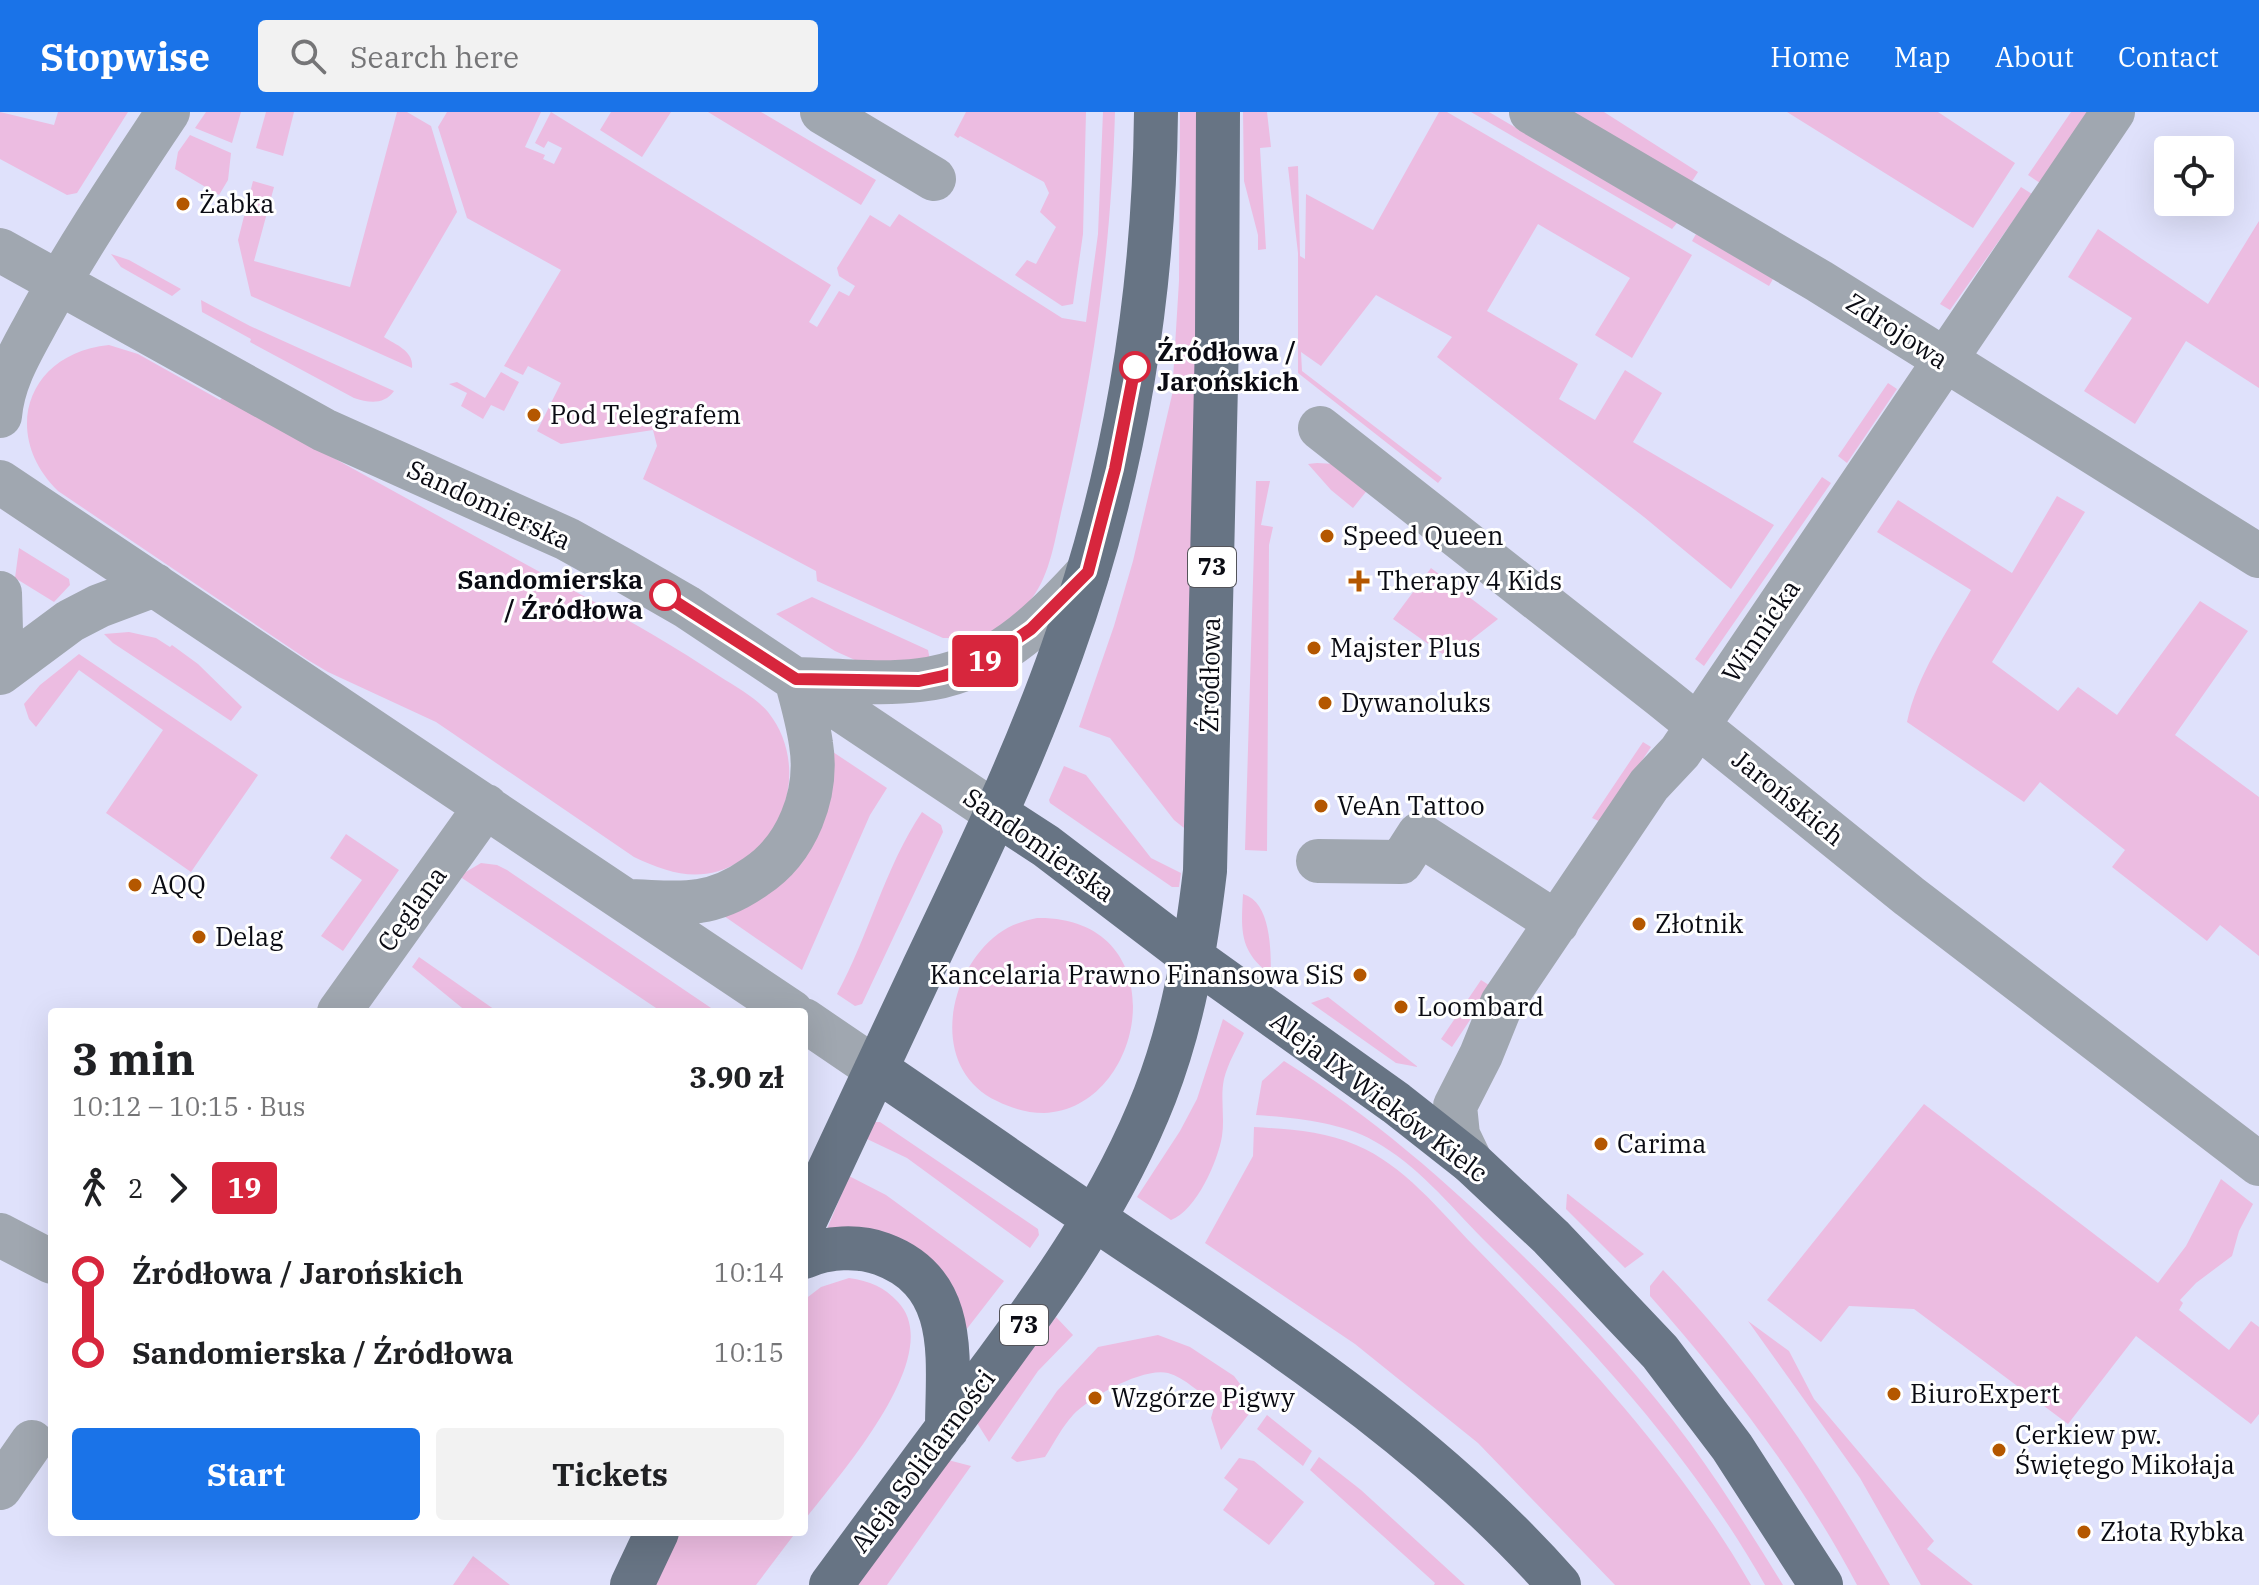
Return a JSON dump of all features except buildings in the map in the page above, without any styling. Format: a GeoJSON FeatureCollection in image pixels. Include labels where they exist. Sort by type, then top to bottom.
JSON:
{"type":"FeatureCollection","features":[{"type":"Feature","properties":{"kind":"main road"},"geometry":{"type":"LineString","coordinates":[[808,1214],[997,814],[1049,687],[1088,572],[1115,469],[1138,344],[1154,200],[1156,112]]}},
{"type":"Feature","properties":{"kind":"main road","name":"Źródłowa"},"geometry":{"type":"LineString","coordinates":[[1096,1218],[1126,1163],[1156,1095],[1174,1037],[1193,958],[1206,848],[1217,339],[1218,112]]}},
{"type":"Feature","properties":{"kind":"main road","name":"Sandomierska"},"geometry":{"type":"LineString","coordinates":[[997,814],[1046,846],[1193,958]]}},
{"type":"Feature","properties":{"kind":"main road","name":"Aleja IX Wieków Kielc"},"geometry":{"type":"LineString","coordinates":[[1193,958],[1396,1103],[1471,1162],[1583,1268],[1660,1352],[1732,1447],[1821,1585]]}},
{"type":"Feature","properties":{"kind":"main road"},"geometry":{"type":"LineString","coordinates":[[876,1069],[1291,1351],[1378,1416],[1489,1511],[1559,1585]]}},
{"type":"Feature","properties":{"kind":"main road","name":"Aleja Solidarności"},"geometry":{"type":"LineString","coordinates":[[831,1585],[1028,1319],[1096,1218]]}},
{"type":"Feature","properties":{"kind":"main road"},"geometry":{"type":"LineString","coordinates":[[808,1256],[831,1250],[876,1252],[909,1267],[926,1284],[941,1311],[946,1335],[947,1429]]}},
{"type":"Feature","properties":{"kind":"main road"},"geometry":{"type":"LineString","coordinates":[[632,1585],[655,1536]]}},
{"type":"Feature","properties":{"kind":"street"},"geometry":{"type":"LineString","coordinates":[[0,416],[2,394],[11,369],[58,283],[168,112]]}},
{"type":"Feature","properties":{"kind":"street"},"geometry":{"type":"LineString","coordinates":[[822,112],[934,179]]}},
{"type":"Feature","properties":{"kind":"street","name":"Zdrojowa"},"geometry":{"type":"LineString","coordinates":[[1531,112],[1807,274],[2259,556]]}},
{"type":"Feature","properties":{"kind":"street","name":"Winnicka"},"geometry":{"type":"LineString","coordinates":[[1471,1162],[1458,1135],[1455,1106],[1481,1055],[1502,1003],[1649,785],[1680,752],[1698,726],[2113,112]]}},
{"type":"Feature","properties":{"kind":"street","name":"Sandomierska"},"geometry":{"type":"LineString","coordinates":[[0,250],[324,430],[567,539],[687,607],[997,814]]}},
{"type":"Feature","properties":{"kind":"street","name":"Jarońskich"},"geometry":{"type":"LineString","coordinates":[[1320,428],[1909,896],[2259,1164]]}},
{"type":"Feature","properties":{"kind":"street"},"geometry":{"type":"LineString","coordinates":[[0,482],[786,1008]]}},
{"type":"Feature","properties":{"kind":"street"},"geometry":{"type":"LineString","coordinates":[[626,901],[699,901],[732,892],[771,867],[792,842],[804,813],[811,783],[812,747],[796,679],[905,682],[963,670],[988,660],[1017,640],[1052,610],[1088,572]]}},
{"type":"Feature","properties":{"kind":"street"},"geometry":{"type":"LineString","coordinates":[[1,672],[70,621],[99,606],[155,585]]}},
{"type":"Feature","properties":{"kind":"street"},"geometry":{"type":"LineString","coordinates":[[0,593],[1,672]]}},
{"type":"Feature","properties":{"kind":"street","name":"Ceglana"},"geometry":{"type":"LineString","coordinates":[[342,1008],[486,806]]}},
{"type":"Feature","properties":{"kind":"street"},"geometry":{"type":"LineString","coordinates":[[1318,861],[1401,862],[1419,834],[1557,923]]}},
{"type":"Feature","properties":{"kind":"street"},"geometry":{"type":"LineString","coordinates":[[808,1023],[876,1069]]}},
{"type":"Feature","properties":{"kind":"street"},"geometry":{"type":"LineString","coordinates":[[0,1235],[48,1260]]}},
{"type":"Feature","properties":{"kind":"street"},"geometry":{"type":"LineString","coordinates":[[0,1488],[32,1442]]}},
{"type":"Feature","properties":{"kind":"shaded area"},"geometry":{"type":"Polygon","coordinates":[[[0,112],[54,125],[58,112],[128,112],[77,193],[67,195],[0,159],[0,112]]]}},
{"type":"Feature","properties":{"kind":"shaded area"},"geometry":{"type":"Polygon","coordinates":[[[206,112],[241,112],[232,143],[195,128],[206,112]]]}},
{"type":"Feature","properties":{"kind":"shaded area"},"geometry":{"type":"Polygon","coordinates":[[[266,112],[294,112],[283,156],[256,148],[266,112]]]}},
{"type":"Feature","properties":{"kind":"shaded area"},"geometry":{"type":"Polygon","coordinates":[[[397,112],[407,112],[431,126],[457,212],[384,337],[407,353],[412,368],[251,296],[238,240],[253,181],[274,187],[254,261],[350,287],[397,112]]]}},
{"type":"Feature","properties":{"kind":"shaded area"},"geometry":{"type":"Polygon","coordinates":[[[447,112],[541,112],[525,147],[545,155],[543,159],[554,164],[562,148],[548,141],[544,148],[535,143],[551,112],[831,285],[809,322],[817,327],[839,291],[849,296],[855,286],[839,276],[837,268],[870,215],[890,227],[899,214],[1062,318],[1086,322],[1098,234],[1103,112],[1115,112],[1110,211],[1093,355],[1052,551],[1039,588],[1026,605],[971,649],[975,638],[943,638],[817,581],[816,571],[643,479],[657,446],[653,430],[561,444],[537,431],[561,383],[528,366],[523,375],[504,366],[561,270],[467,218],[438,127],[447,112]]]}},
{"type":"Feature","properties":{"kind":"shaded area"},"geometry":{"type":"Polygon","coordinates":[[[611,112],[671,112],[642,157],[600,130],[611,112]]]}},
{"type":"Feature","properties":{"kind":"shaded area"},"geometry":{"type":"Polygon","coordinates":[[[708,112],[761,112],[876,180],[861,205],[708,112]]]}},
{"type":"Feature","properties":{"kind":"shaded area"},"geometry":{"type":"Polygon","coordinates":[[[966,112],[1086,112],[1083,234],[1073,304],[1062,306],[1015,275],[1027,260],[1036,264],[1056,227],[1040,212],[1049,193],[1044,182],[954,135],[966,112]]]}},
{"type":"Feature","properties":{"kind":"shaded area"},"geometry":{"type":"Polygon","coordinates":[[[1180,112],[1196,112],[1198,381],[1184,828],[1174,820],[1110,738],[1079,727],[1133,561],[1172,395],[1179,281],[1180,112]]]}},
{"type":"Feature","properties":{"kind":"shaded area"},"geometry":{"type":"Polygon","coordinates":[[[1243,112],[1267,112],[1271,147],[1260,148],[1266,249],[1258,250],[1258,235],[1244,181],[1243,112]]]}},
{"type":"Feature","properties":{"kind":"shaded area"},"geometry":{"type":"Polygon","coordinates":[[[1439,112],[1447,112],[1692,255],[1632,358],[1595,335],[1630,278],[1538,224],[1487,311],[1578,364],[1559,399],[1595,420],[1625,370],[1662,393],[1633,442],[1774,525],[1731,589],[1644,517],[1437,357],[1452,337],[1376,295],[1321,366],[1301,352],[1302,371],[1442,478],[1438,483],[1298,373],[1298,253],[1288,167],[1298,166],[1300,256],[1305,259],[1306,194],[1373,230],[1439,112]]]}},
{"type":"Feature","properties":{"kind":"shaded area"},"geometry":{"type":"Polygon","coordinates":[[[1471,112],[1489,112],[1677,223],[1672,229],[1471,112]]]}},
{"type":"Feature","properties":{"kind":"shaded area"},"geometry":{"type":"Polygon","coordinates":[[[1559,112],[1604,112],[1698,172],[1687,189],[1559,112]]]}},
{"type":"Feature","properties":{"kind":"shaded area"},"geometry":{"type":"Polygon","coordinates":[[[1787,112],[1938,112],[2015,163],[1973,228],[1787,112]]]}},
{"type":"Feature","properties":{"kind":"shaded area"},"geometry":{"type":"Polygon","coordinates":[[[2071,112],[2087,112],[2040,183],[2028,175],[2071,112]]]}},
{"type":"Feature","properties":{"kind":"shaded area"},"geometry":{"type":"Polygon","coordinates":[[[190,135],[231,153],[228,180],[219,195],[175,169],[178,152],[190,135]]]}},
{"type":"Feature","properties":{"kind":"shaded area"},"geometry":{"type":"Polygon","coordinates":[[[2021,187],[2032,194],[1950,310],[1940,304],[2021,187]]]}},
{"type":"Feature","properties":{"kind":"shaded area"},"geometry":{"type":"Polygon","coordinates":[[[2259,221],[2259,388],[2186,341],[2135,424],[2084,391],[2132,318],[2068,277],[2098,229],[2208,304],[2259,221]]]}},
{"type":"Feature","properties":{"kind":"shaded area"},"geometry":{"type":"Polygon","coordinates":[[[1696,234],[1773,279],[1769,286],[1692,241],[1696,234]]]}},
{"type":"Feature","properties":{"kind":"shaded area"},"geometry":{"type":"Polygon","coordinates":[[[111,254],[129,260],[181,289],[172,296],[121,267],[111,254]]]}},
{"type":"Feature","properties":{"kind":"shaded area"},"geometry":{"type":"Polygon","coordinates":[[[201,300],[250,326],[394,391],[386,399],[376,402],[354,398],[250,342],[251,339],[202,312],[201,300]]]}},
{"type":"Feature","properties":{"kind":"shaded area"},"geometry":{"type":"Polygon","coordinates":[[[109,345],[138,354],[220,400],[223,397],[639,627],[751,697],[768,712],[780,730],[787,750],[788,792],[772,830],[759,847],[742,860],[714,872],[675,872],[634,857],[436,722],[308,660],[58,491],[40,469],[30,445],[27,422],[31,400],[42,380],[58,363],[81,351],[109,345]]]}},
{"type":"Feature","properties":{"kind":"shaded area"},"geometry":{"type":"Polygon","coordinates":[[[501,372],[519,382],[504,411],[491,405],[483,419],[461,406],[467,393],[449,384],[457,382],[485,398],[501,372]]]}},
{"type":"Feature","properties":{"kind":"shaded area"},"geometry":{"type":"Polygon","coordinates":[[[1888,383],[1897,389],[1847,463],[1838,456],[1888,383]]]}},
{"type":"Feature","properties":{"kind":"shaded area"},"geometry":{"type":"Polygon","coordinates":[[[1308,464],[1335,464],[1369,488],[1353,508],[1331,490],[1308,464]]]}},
{"type":"Feature","properties":{"kind":"shaded area"},"geometry":{"type":"Polygon","coordinates":[[[1822,477],[1831,483],[1704,666],[1695,659],[1822,477]]]}},
{"type":"Feature","properties":{"kind":"shaded area"},"geometry":{"type":"Polygon","coordinates":[[[1256,481],[1270,481],[1261,525],[1273,527],[1269,545],[1267,851],[1245,850],[1256,481]]]}},
{"type":"Feature","properties":{"kind":"shaded area"},"geometry":{"type":"Polygon","coordinates":[[[2057,496],[2085,512],[1992,662],[2058,711],[2078,687],[2117,715],[2200,601],[2248,631],[2175,735],[2259,797],[2259,956],[2220,925],[2207,941],[2112,867],[2125,850],[2040,782],[2024,802],[1907,722],[1925,671],[1971,590],[1877,532],[1898,500],[2012,573],[2057,496]]]}},
{"type":"Feature","properties":{"kind":"shaded area"},"geometry":{"type":"Polygon","coordinates":[[[19,548],[69,579],[70,585],[54,602],[15,578],[19,548]]]}},
{"type":"Feature","properties":{"kind":"shaded area"},"geometry":{"type":"Polygon","coordinates":[[[1431,568],[1498,619],[1448,658],[1393,619],[1431,568]]]}},
{"type":"Feature","properties":{"kind":"shaded area"},"geometry":{"type":"Polygon","coordinates":[[[812,597],[928,650],[931,665],[855,660],[776,614],[812,597]]]}},
{"type":"Feature","properties":{"kind":"shaded area"},"geometry":{"type":"Polygon","coordinates":[[[129,632],[156,638],[170,647],[172,645],[198,664],[242,707],[231,721],[104,634],[129,632]]]}},
{"type":"Feature","properties":{"kind":"shaded area"},"geometry":{"type":"Polygon","coordinates":[[[79,654],[258,775],[191,872],[106,813],[163,730],[79,670],[36,727],[29,719],[24,704],[40,685],[79,654]]]}},
{"type":"Feature","properties":{"kind":"shaded area"},"geometry":{"type":"Polygon","coordinates":[[[1643,742],[1651,747],[1601,822],[1592,818],[1643,742]]]}},
{"type":"Feature","properties":{"kind":"shaded area"},"geometry":{"type":"Polygon","coordinates":[[[833,752],[887,788],[870,815],[802,970],[724,916],[783,882],[806,855],[820,822],[833,752]]]}},
{"type":"Feature","properties":{"kind":"shaded area"},"geometry":{"type":"Polygon","coordinates":[[[1064,766],[1086,775],[1151,858],[1181,873],[1179,887],[1172,887],[1050,803],[1064,766]]]}},
{"type":"Feature","properties":{"kind":"shaded area"},"geometry":{"type":"Polygon","coordinates":[[[922,812],[941,825],[943,832],[862,1004],[855,1006],[837,994],[887,878],[922,812]]]}},
{"type":"Feature","properties":{"kind":"shaded area"},"geometry":{"type":"Polygon","coordinates":[[[346,834],[399,870],[343,951],[321,936],[362,880],[330,858],[346,834]]]}},
{"type":"Feature","properties":{"kind":"shaded area"},"geometry":{"type":"Polygon","coordinates":[[[481,863],[507,870],[711,1008],[656,1008],[459,876],[481,863]]]}},
{"type":"Feature","properties":{"kind":"shaded area"},"geometry":{"type":"Polygon","coordinates":[[[1243,894],[1259,907],[1268,928],[1271,975],[1253,957],[1244,939],[1243,894]]]}},
{"type":"Feature","properties":{"kind":"shaded area"},"geometry":{"type":"Polygon","coordinates":[[[1037,918],[1082,926],[1113,947],[1129,978],[1133,1013],[1125,1049],[1107,1081],[1079,1103],[1044,1113],[1008,1106],[975,1086],[961,1067],[954,1044],[952,1020],[966,972],[980,951],[1007,928],[1037,918]]]}},
{"type":"Feature","properties":{"kind":"shaded area"},"geometry":{"type":"Polygon","coordinates":[[[419,957],[492,1008],[462,1008],[412,967],[419,957]]]}},
{"type":"Feature","properties":{"kind":"shaded area"},"geometry":{"type":"Polygon","coordinates":[[[1481,980],[1492,987],[1452,1047],[1441,1039],[1481,980]]]}},
{"type":"Feature","properties":{"kind":"shaded area"},"geometry":{"type":"Polygon","coordinates":[[[1328,997],[1418,1067],[1396,1063],[1311,1003],[1328,997]]]}},
{"type":"Feature","properties":{"kind":"shaded area"},"geometry":{"type":"Polygon","coordinates":[[[1223,1019],[1244,1033],[1224,1079],[1220,1146],[1197,1196],[1189,1207],[1171,1220],[1137,1197],[1197,1099],[1223,1019]]]}},
{"type":"Feature","properties":{"kind":"shaded area"},"geometry":{"type":"Polygon","coordinates":[[[1284,1061],[1347,1104],[1436,1175],[1587,1321],[1630,1368],[1690,1443],[1783,1585],[1765,1585],[1704,1490],[1636,1402],[1561,1318],[1418,1173],[1389,1150],[1347,1129],[1256,1115],[1262,1081],[1284,1061]]]}},
{"type":"Feature","properties":{"kind":"shaded area"},"geometry":{"type":"Polygon","coordinates":[[[1924,1104],[2158,1283],[2186,1246],[2221,1179],[2253,1204],[2239,1231],[2232,1256],[2196,1283],[2180,1300],[2183,1303],[2179,1310],[2229,1350],[2251,1321],[2259,1327],[2259,1414],[2251,1424],[2136,1336],[2068,1424],[1914,1309],[1849,1306],[1821,1342],[1767,1300],[1924,1104]]]}},
{"type":"Feature","properties":{"kind":"shaded area"},"geometry":{"type":"Polygon","coordinates":[[[875,1122],[880,1122],[1038,1229],[1039,1235],[1030,1248],[907,1158],[867,1139],[875,1122]]]}},
{"type":"Feature","properties":{"kind":"shaded area"},"geometry":{"type":"Polygon","coordinates":[[[1254,1127],[1306,1132],[1344,1140],[1390,1164],[1405,1176],[1551,1326],[1624,1407],[1691,1493],[1751,1585],[1615,1585],[1478,1443],[1355,1344],[1205,1243],[1253,1156],[1254,1127]]]}},
{"type":"Feature","properties":{"kind":"shaded area"},"geometry":{"type":"Polygon","coordinates":[[[849,1176],[886,1195],[1004,1281],[966,1330],[908,1243],[884,1232],[827,1229],[849,1176]]]}},
{"type":"Feature","properties":{"kind":"shaded area"},"geometry":{"type":"Polygon","coordinates":[[[1567,1194],[1644,1254],[1625,1268],[1566,1209],[1567,1194]]]}},
{"type":"Feature","properties":{"kind":"shaded area"},"geometry":{"type":"Polygon","coordinates":[[[1663,1270],[1758,1381],[1814,1461],[1890,1585],[1857,1585],[1836,1546],[1762,1434],[1650,1296],[1650,1286],[1663,1270]]]}},
{"type":"Feature","properties":{"kind":"shaded area"},"geometry":{"type":"Polygon","coordinates":[[[849,1278],[887,1292],[898,1302],[910,1325],[909,1352],[899,1383],[882,1415],[808,1516],[808,1297],[821,1287],[849,1278]]]}},
{"type":"Feature","properties":{"kind":"shaded area"},"geometry":{"type":"Polygon","coordinates":[[[1056,1317],[1073,1335],[1038,1371],[989,1442],[977,1423],[1056,1317]]]}},
{"type":"Feature","properties":{"kind":"shaded area"},"geometry":{"type":"Polygon","coordinates":[[[1748,1321],[1789,1351],[1814,1399],[1934,1541],[1927,1549],[1973,1585],[1921,1585],[1860,1478],[1748,1321]]]}},
{"type":"Feature","properties":{"kind":"shaded area"},"geometry":{"type":"Polygon","coordinates":[[[1158,1335],[1190,1347],[1234,1376],[1256,1405],[1221,1450],[1211,1418],[1215,1404],[1181,1379],[1157,1372],[1118,1385],[1081,1408],[1065,1425],[1045,1457],[1017,1462],[1011,1458],[1057,1391],[1098,1347],[1158,1335]]]}},
{"type":"Feature","properties":{"kind":"shaded area"},"geometry":{"type":"Polygon","coordinates":[[[1267,1415],[1312,1451],[1303,1466],[1257,1429],[1267,1415]]]}},
{"type":"Feature","properties":{"kind":"shaded area"},"geometry":{"type":"Polygon","coordinates":[[[1319,1457],[1361,1490],[1465,1585],[1434,1585],[1310,1470],[1319,1457]]]}},
{"type":"Feature","properties":{"kind":"shaded area"},"geometry":{"type":"Polygon","coordinates":[[[1239,1458],[1254,1461],[1304,1502],[1269,1545],[1223,1510],[1238,1489],[1224,1478],[1239,1458]]]}},
{"type":"Feature","properties":{"kind":"shaded area"},"geometry":{"type":"Polygon","coordinates":[[[948,1460],[971,1466],[887,1585],[856,1585],[948,1460]]]}},
{"type":"Feature","properties":{"kind":"shaded area"},"geometry":{"type":"Polygon","coordinates":[[[678,1536],[793,1536],[756,1585],[655,1585],[678,1536]]]}},
{"type":"Feature","properties":{"kind":"shaded area"},"geometry":{"type":"Polygon","coordinates":[[[473,1556],[510,1585],[453,1585],[473,1556]]]}},
{"type":"Feature","properties":{"kind":"bus line","name":"19"},"geometry":{"type":"LineString","coordinates":[[665,595],[796,679],[919,681],[979,665],[1031,629],[1088,572],[1115,469],[1135,367]]}},
{"type":"Feature","properties":{"kind":"place","name":"Żabka"},"geometry":{"type":"Point","coordinates":[183,204]}},
{"type":"Feature","properties":{"kind":"place","name":"Źródłowa / Jarońskich"},"geometry":{"type":"Point","coordinates":[1135,367]}},
{"type":"Feature","properties":{"kind":"place","name":"Pod Telegrafem"},"geometry":{"type":"Point","coordinates":[534,415]}},
{"type":"Feature","properties":{"kind":"place","name":"Speed Queen"},"geometry":{"type":"Point","coordinates":[1327,536]}},
{"type":"Feature","properties":{"kind":"place","name":"Therapy 4 Kids"},"geometry":{"type":"Point","coordinates":[1359,581]}},
{"type":"Feature","properties":{"kind":"place","name":"Sandomierska / Źródłowa"},"geometry":{"type":"Point","coordinates":[665,595]}},
{"type":"Feature","properties":{"kind":"place","name":"Majster Plus"},"geometry":{"type":"Point","coordinates":[1314,648]}},
{"type":"Feature","properties":{"kind":"place","name":"Dywanoluks"},"geometry":{"type":"Point","coordinates":[1325,703]}},
{"type":"Feature","properties":{"kind":"place","name":"VeAn Tattoo"},"geometry":{"type":"Point","coordinates":[1321,806]}},
{"type":"Feature","properties":{"kind":"place","name":"AQQ"},"geometry":{"type":"Point","coordinates":[135,885]}},
{"type":"Feature","properties":{"kind":"place","name":"Złotnik"},"geometry":{"type":"Point","coordinates":[1639,924]}},
{"type":"Feature","properties":{"kind":"place","name":"Delag"},"geometry":{"type":"Point","coordinates":[199,937]}},
{"type":"Feature","properties":{"kind":"place","name":"Kancelaria Prawno Finansowa SiS"},"geometry":{"type":"Point","coordinates":[1360,975]}},
{"type":"Feature","properties":{"kind":"place","name":"Loombard"},"geometry":{"type":"Point","coordinates":[1401,1007]}},
{"type":"Feature","properties":{"kind":"place","name":"Carima"},"geometry":{"type":"Point","coordinates":[1601,1144]}},
{"type":"Feature","properties":{"kind":"place","name":"BiuroExpert"},"geometry":{"type":"Point","coordinates":[1894,1394]}},
{"type":"Feature","properties":{"kind":"place","name":"Wzgórze Pigwy"},"geometry":{"type":"Point","coordinates":[1095,1398]}},
{"type":"Feature","properties":{"kind":"place","name":"Cerkiew pw. Świętego Mikołaja"},"geometry":{"type":"Point","coordinates":[1999,1450]}},
{"type":"Feature","properties":{"kind":"place","name":"Złota Rybka"},"geometry":{"type":"Point","coordinates":[2084,1532]}}]}
